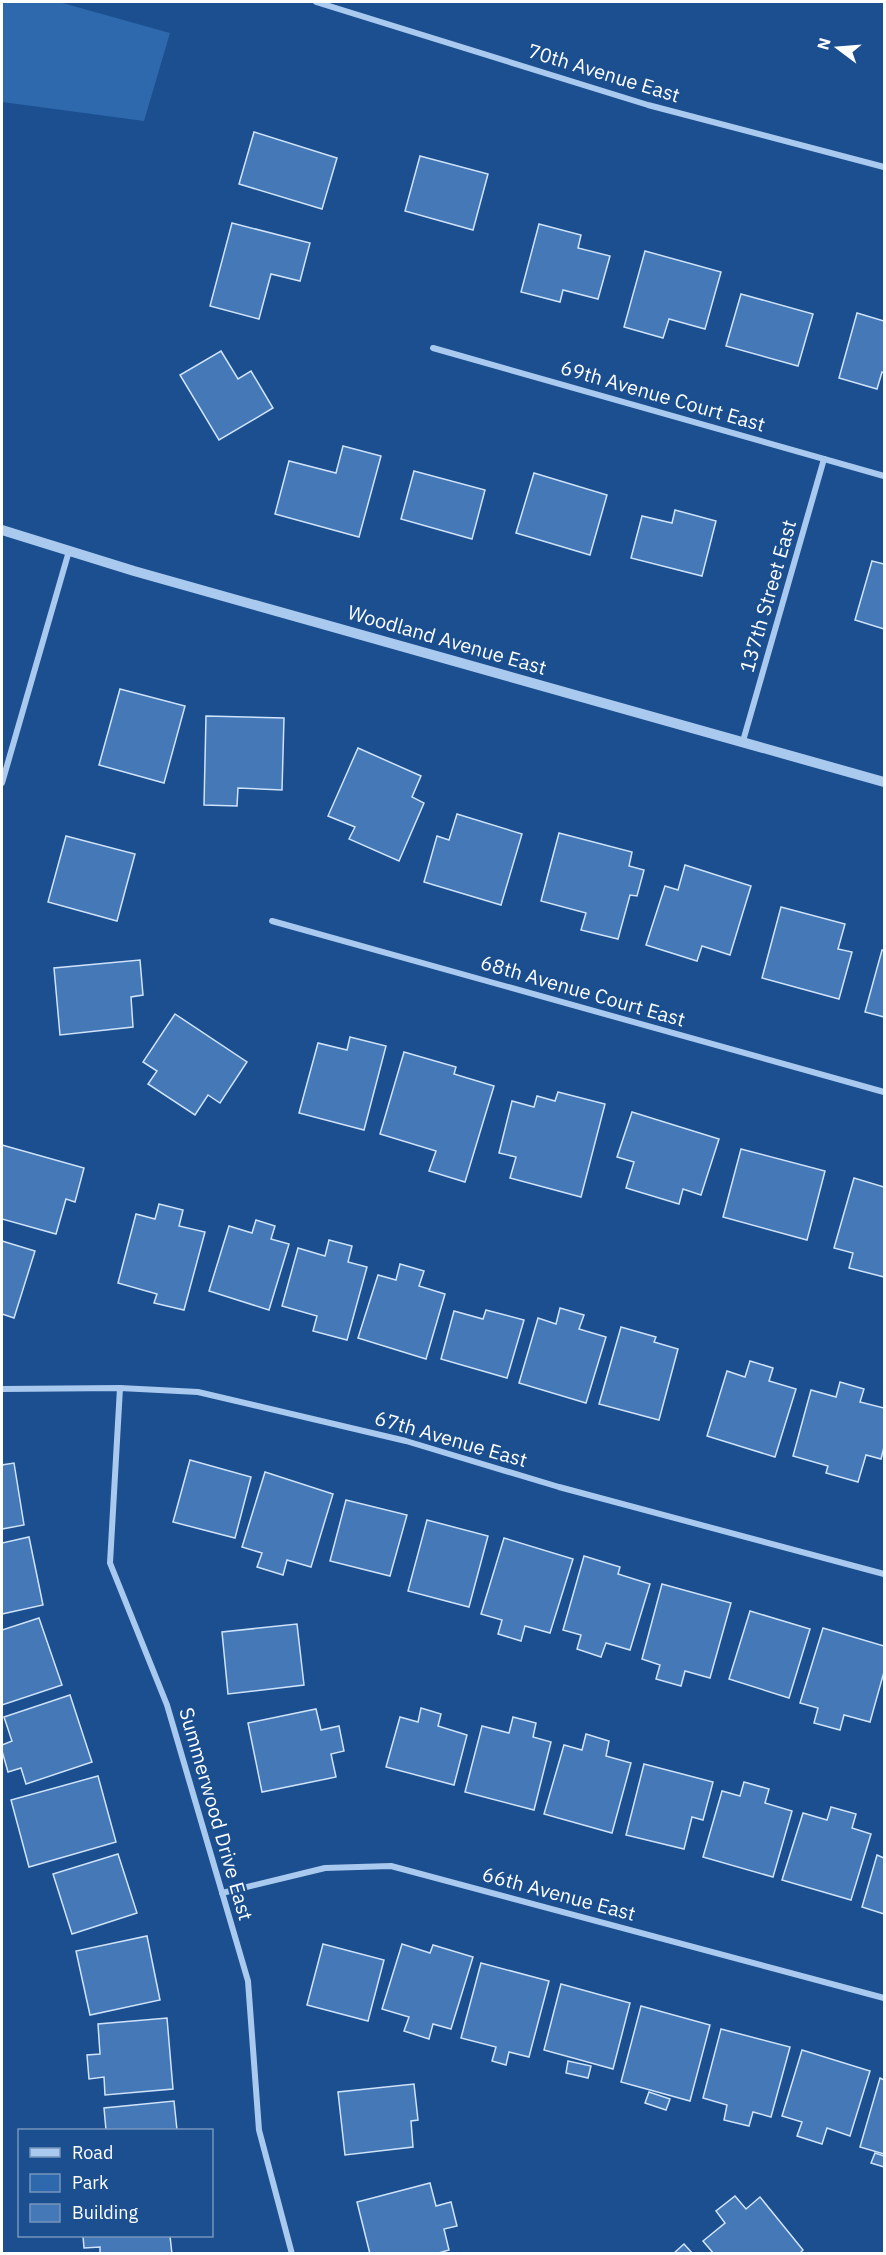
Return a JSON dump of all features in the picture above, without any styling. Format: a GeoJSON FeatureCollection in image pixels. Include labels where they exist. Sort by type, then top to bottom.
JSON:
{"type":"FeatureCollection","features":[{"type":"Feature","properties":{"kind":"street","name":"70th Avenue East"},"geometry":{"type":"LineString","coordinates":[[316,2],[648,105],[885,166]]}},
{"type":"Feature","properties":{"kind":"street","name":"69th Avenue Court East"},"geometry":{"type":"LineString","coordinates":[[434,348],[885,476]]}},
{"type":"Feature","properties":{"kind":"street","name":"137th Street East"},"geometry":{"type":"LineString","coordinates":[[743,741],[824,459]]}},
{"type":"Feature","properties":{"kind":"street","name":"Woodland Avenue East"},"geometry":{"type":"LineString","coordinates":[[2,530],[69,551],[885,782]]}},
{"type":"Feature","properties":{"kind":"street"},"geometry":{"type":"LineString","coordinates":[[2,783],[69,551]]}},
{"type":"Feature","properties":{"kind":"street","name":"68th Avenue Court East"},"geometry":{"type":"LineString","coordinates":[[272,921],[885,1092]]}},
{"type":"Feature","properties":{"kind":"street","name":"67th Avenue East"},"geometry":{"type":"LineString","coordinates":[[2,1389],[120,1388],[198,1392],[394,1438],[559,1487],[885,1574]]}},
{"type":"Feature","properties":{"kind":"street","name":"Summerwood Drive East"},"geometry":{"type":"LineString","coordinates":[[120,1388],[110,1563],[167,1705],[249,1981],[258,2130],[292,2253]]}},
{"type":"Feature","properties":{"kind":"street","name":"66th Avenue East"},"geometry":{"type":"LineString","coordinates":[[222,1893],[325,1868],[391,1866],[885,1998]]}},
{"type":"Feature","properties":{"kind":"green space"},"geometry":{"type":"Polygon","coordinates":[[[2,2],[59,2],[170,33],[144,121],[2,102],[2,2]]]}},
{"type":"Feature","properties":{"kind":"building"},"geometry":{"type":"Polygon","coordinates":[[[254,132],[337,158],[322,209],[239,184],[254,132]]]}},
{"type":"Feature","properties":{"kind":"building"},"geometry":{"type":"Polygon","coordinates":[[[420,156],[488,174],[473,230],[405,211],[420,156]]]}},
{"type":"Feature","properties":{"kind":"building"},"geometry":{"type":"Polygon","coordinates":[[[232,223],[310,243],[300,281],[271,274],[259,319],[210,306],[232,223]]]}},
{"type":"Feature","properties":{"kind":"building"},"geometry":{"type":"Polygon","coordinates":[[[539,224],[581,235],[578,248],[610,256],[598,299],[563,290],[560,302],[521,292],[539,224]]]}},
{"type":"Feature","properties":{"kind":"building"},"geometry":{"type":"Polygon","coordinates":[[[645,251],[721,272],[705,329],[669,319],[663,338],[624,327],[645,251]]]}},
{"type":"Feature","properties":{"kind":"building"},"geometry":{"type":"Polygon","coordinates":[[[741,294],[813,314],[798,366],[726,346],[741,294]]]}},
{"type":"Feature","properties":{"kind":"building"},"geometry":{"type":"Polygon","coordinates":[[[857,313],[884,321],[884,373],[882,372],[877,389],[839,378],[857,313]]]}},
{"type":"Feature","properties":{"kind":"building"},"geometry":{"type":"Polygon","coordinates":[[[221,351],[238,379],[251,371],[273,408],[219,440],[180,375],[221,351]]]}},
{"type":"Feature","properties":{"kind":"building"},"geometry":{"type":"Polygon","coordinates":[[[343,446],[381,456],[359,537],[275,514],[289,461],[336,473],[343,446]]]}},
{"type":"Feature","properties":{"kind":"building"},"geometry":{"type":"Polygon","coordinates":[[[414,471],[485,490],[472,539],[401,519],[414,471]]]}},
{"type":"Feature","properties":{"kind":"building"},"geometry":{"type":"Polygon","coordinates":[[[534,473],[607,495],[590,555],[516,533],[534,473]]]}},
{"type":"Feature","properties":{"kind":"building"},"geometry":{"type":"Polygon","coordinates":[[[675,510],[716,521],[702,576],[631,558],[642,516],[672,523],[675,510]]]}},
{"type":"Feature","properties":{"kind":"building"},"geometry":{"type":"Polygon","coordinates":[[[872,561],[884,564],[884,629],[855,620],[872,561]]]}},
{"type":"Feature","properties":{"kind":"building"},"geometry":{"type":"Polygon","coordinates":[[[120,689],[185,706],[164,783],[99,765],[120,689]]]}},
{"type":"Feature","properties":{"kind":"building"},"geometry":{"type":"Polygon","coordinates":[[[206,716],[284,718],[282,790],[238,788],[237,806],[204,805],[206,716]]]}},
{"type":"Feature","properties":{"kind":"building"},"geometry":{"type":"Polygon","coordinates":[[[358,748],[421,776],[412,797],[424,803],[399,861],[349,839],[355,827],[328,816],[358,748]]]}},
{"type":"Feature","properties":{"kind":"building"},"geometry":{"type":"Polygon","coordinates":[[[457,814],[522,834],[501,905],[424,882],[437,836],[449,840],[457,814]]]}},
{"type":"Feature","properties":{"kind":"building"},"geometry":{"type":"Polygon","coordinates":[[[559,833],[632,852],[629,866],[644,870],[637,896],[630,895],[618,939],[581,930],[586,913],[541,901],[559,833]]]}},
{"type":"Feature","properties":{"kind":"building"},"geometry":{"type":"Polygon","coordinates":[[[66,836],[135,854],[117,921],[48,902],[66,836]]]}},
{"type":"Feature","properties":{"kind":"building"},"geometry":{"type":"Polygon","coordinates":[[[685,865],[751,886],[730,955],[702,946],[697,961],[646,945],[665,886],[678,890],[685,865]]]}},
{"type":"Feature","properties":{"kind":"building"},"geometry":{"type":"Polygon","coordinates":[[[781,907],[845,924],[838,949],[852,952],[839,999],[762,978],[781,907]]]}},
{"type":"Feature","properties":{"kind":"building"},"geometry":{"type":"Polygon","coordinates":[[[882,950],[884,951],[884,1017],[865,1012],[882,950]]]}},
{"type":"Feature","properties":{"kind":"building"},"geometry":{"type":"Polygon","coordinates":[[[140,960],[143,995],[131,997],[133,1027],[60,1035],[54,968],[140,960]]]}},
{"type":"Feature","properties":{"kind":"building"},"geometry":{"type":"Polygon","coordinates":[[[175,1014],[247,1062],[220,1103],[208,1095],[195,1115],[148,1084],[157,1071],[143,1062],[175,1014]]]}},
{"type":"Feature","properties":{"kind":"building"},"geometry":{"type":"Polygon","coordinates":[[[350,1037],[386,1046],[364,1130],[299,1113],[318,1043],[347,1050],[350,1037]]]}},
{"type":"Feature","properties":{"kind":"building"},"geometry":{"type":"Polygon","coordinates":[[[404,1052],[456,1067],[454,1074],[494,1086],[465,1182],[429,1171],[436,1151],[380,1134],[404,1052]]]}},
{"type":"Feature","properties":{"kind":"building"},"geometry":{"type":"Polygon","coordinates":[[[558,1092],[605,1104],[581,1197],[510,1178],[516,1157],[499,1153],[512,1101],[534,1107],[537,1096],[555,1101],[558,1092]]]}},
{"type":"Feature","properties":{"kind":"building"},"geometry":{"type":"Polygon","coordinates":[[[632,1112],[719,1139],[701,1195],[683,1189],[679,1204],[626,1188],[634,1162],[617,1157],[632,1112]]]}},
{"type":"Feature","properties":{"kind":"building"},"geometry":{"type":"Polygon","coordinates":[[[2,1145],[84,1168],[75,1202],[66,1199],[56,1234],[2,1219],[2,1145]]]}},
{"type":"Feature","properties":{"kind":"building"},"geometry":{"type":"Polygon","coordinates":[[[741,1149],[825,1171],[807,1240],[723,1217],[741,1149]]]}},
{"type":"Feature","properties":{"kind":"building"},"geometry":{"type":"Polygon","coordinates":[[[854,1178],[884,1187],[884,1277],[849,1268],[853,1253],[834,1248],[854,1178]]]}},
{"type":"Feature","properties":{"kind":"building"},"geometry":{"type":"Polygon","coordinates":[[[159,1204],[183,1210],[179,1226],[205,1232],[184,1310],[154,1303],[157,1294],[118,1283],[136,1214],[155,1219],[159,1204]]]}},
{"type":"Feature","properties":{"kind":"building"},"geometry":{"type":"Polygon","coordinates":[[[256,1220],[275,1226],[271,1239],[289,1244],[269,1310],[209,1291],[229,1226],[252,1233],[256,1220]]]}},
{"type":"Feature","properties":{"kind":"building"},"geometry":{"type":"Polygon","coordinates":[[[329,1240],[352,1246],[348,1262],[367,1267],[347,1340],[313,1331],[317,1316],[282,1306],[298,1248],[325,1256],[329,1240]]]}},
{"type":"Feature","properties":{"kind":"building"},"geometry":{"type":"Polygon","coordinates":[[[2,1241],[35,1251],[14,1318],[2,1314],[2,1241]]]}},
{"type":"Feature","properties":{"kind":"building"},"geometry":{"type":"Polygon","coordinates":[[[400,1264],[424,1271],[419,1286],[445,1294],[426,1359],[358,1338],[378,1275],[396,1280],[400,1264]]]}},
{"type":"Feature","properties":{"kind":"building"},"geometry":{"type":"Polygon","coordinates":[[[560,1308],[584,1315],[579,1329],[606,1337],[586,1403],[519,1383],[538,1318],[556,1324],[560,1308]]]}},
{"type":"Feature","properties":{"kind":"building"},"geometry":{"type":"Polygon","coordinates":[[[486,1310],[524,1320],[507,1378],[441,1359],[454,1311],[483,1319],[486,1310]]]}},
{"type":"Feature","properties":{"kind":"building"},"geometry":{"type":"Polygon","coordinates":[[[621,1327],[656,1337],[654,1342],[678,1349],[659,1420],[599,1404],[621,1327]]]}},
{"type":"Feature","properties":{"kind":"building"},"geometry":{"type":"Polygon","coordinates":[[[750,1361],[773,1368],[769,1381],[796,1389],[775,1457],[707,1436],[727,1371],[745,1377],[750,1361]]]}},
{"type":"Feature","properties":{"kind":"building"},"geometry":{"type":"Polygon","coordinates":[[[840,1382],[864,1389],[860,1402],[884,1408],[884,1447],[881,1459],[866,1455],[858,1482],[826,1473],[828,1466],[793,1456],[811,1390],[836,1397],[840,1382]]]}},
{"type":"Feature","properties":{"kind":"building"},"geometry":{"type":"Polygon","coordinates":[[[190,1460],[251,1477],[235,1538],[173,1522],[190,1460]]]}},
{"type":"Feature","properties":{"kind":"building"},"geometry":{"type":"Polygon","coordinates":[[[14,1463],[24,1525],[2,1529],[2,1465],[14,1463]]]}},
{"type":"Feature","properties":{"kind":"building"},"geometry":{"type":"Polygon","coordinates":[[[265,1472],[333,1494],[311,1567],[287,1560],[283,1575],[257,1567],[262,1553],[242,1547],[265,1472]]]}},
{"type":"Feature","properties":{"kind":"building"},"geometry":{"type":"Polygon","coordinates":[[[346,1500],[407,1515],[390,1576],[330,1561],[346,1500]]]}},
{"type":"Feature","properties":{"kind":"building"},"geometry":{"type":"Polygon","coordinates":[[[427,1520],[488,1536],[469,1607],[408,1591],[427,1520]]]}},
{"type":"Feature","properties":{"kind":"building"},"geometry":{"type":"Polygon","coordinates":[[[29,1537],[43,1605],[2,1614],[2,1543],[29,1537]]]}},
{"type":"Feature","properties":{"kind":"building"},"geometry":{"type":"Polygon","coordinates":[[[504,1538],[573,1559],[550,1633],[525,1626],[521,1641],[498,1634],[502,1620],[481,1614],[504,1538]]]}},
{"type":"Feature","properties":{"kind":"building"},"geometry":{"type":"Polygon","coordinates":[[[584,1556],[620,1567],[618,1574],[650,1584],[630,1650],[606,1643],[601,1657],[577,1649],[581,1635],[563,1630],[584,1556]]]}},
{"type":"Feature","properties":{"kind":"building"},"geometry":{"type":"Polygon","coordinates":[[[662,1584],[731,1603],[710,1678],[685,1671],[681,1686],[656,1679],[660,1665],[642,1659],[662,1584]]]}},
{"type":"Feature","properties":{"kind":"building"},"geometry":{"type":"Polygon","coordinates":[[[750,1611],[810,1629],[789,1698],[729,1679],[750,1611]]]}},
{"type":"Feature","properties":{"kind":"building"},"geometry":{"type":"Polygon","coordinates":[[[39,1618],[62,1685],[2,1705],[2,1630],[39,1618]]]}},
{"type":"Feature","properties":{"kind":"building"},"geometry":{"type":"Polygon","coordinates":[[[297,1624],[304,1685],[228,1694],[222,1632],[297,1624]]]}},
{"type":"Feature","properties":{"kind":"building"},"geometry":{"type":"Polygon","coordinates":[[[823,1628],[884,1646],[884,1672],[870,1722],[844,1715],[840,1730],[814,1723],[818,1708],[800,1703],[823,1628]]]}},
{"type":"Feature","properties":{"kind":"building"},"geometry":{"type":"Polygon","coordinates":[[[70,1695],[92,1762],[26,1784],[21,1768],[8,1772],[2,1745],[12,1741],[4,1717],[70,1695]]]}},
{"type":"Feature","properties":{"kind":"building"},"geometry":{"type":"Polygon","coordinates":[[[421,1708],[441,1714],[438,1726],[467,1735],[454,1785],[386,1767],[400,1717],[418,1722],[421,1708]]]}},
{"type":"Feature","properties":{"kind":"building"},"geometry":{"type":"Polygon","coordinates":[[[316,1709],[321,1730],[339,1726],[344,1751],[331,1754],[336,1777],[262,1792],[248,1723],[316,1709]]]}},
{"type":"Feature","properties":{"kind":"building"},"geometry":{"type":"Polygon","coordinates":[[[513,1717],[536,1723],[533,1737],[551,1742],[534,1810],[465,1792],[482,1726],[509,1733],[513,1717]]]}},
{"type":"Feature","properties":{"kind":"building"},"geometry":{"type":"Polygon","coordinates":[[[586,1734],[609,1741],[606,1756],[631,1763],[612,1833],[544,1814],[564,1745],[582,1750],[586,1734]]]}},
{"type":"Feature","properties":{"kind":"building"},"geometry":{"type":"Polygon","coordinates":[[[644,1764],[713,1782],[703,1820],[692,1817],[684,1849],[626,1835],[644,1764]]]}},
{"type":"Feature","properties":{"kind":"building"},"geometry":{"type":"Polygon","coordinates":[[[98,1776],[116,1842],[29,1867],[11,1800],[98,1776]]]}},
{"type":"Feature","properties":{"kind":"building"},"geometry":{"type":"Polygon","coordinates":[[[744,1782],[769,1789],[765,1803],[792,1811],[773,1877],[703,1857],[722,1791],[740,1796],[744,1782]]]}},
{"type":"Feature","properties":{"kind":"building"},"geometry":{"type":"Polygon","coordinates":[[[831,1807],[856,1814],[852,1828],[871,1834],[851,1900],[782,1880],[803,1813],[827,1820],[831,1807]]]}},
{"type":"Feature","properties":{"kind":"building"},"geometry":{"type":"Polygon","coordinates":[[[118,1854],[137,1913],[72,1934],[53,1874],[118,1854]]]}},
{"type":"Feature","properties":{"kind":"building"},"geometry":{"type":"Polygon","coordinates":[[[877,1855],[884,1858],[884,1914],[862,1907],[877,1855]]]}},
{"type":"Feature","properties":{"kind":"building"},"geometry":{"type":"Polygon","coordinates":[[[147,1936],[160,2000],[90,2015],[76,1951],[147,1936]]]}},
{"type":"Feature","properties":{"kind":"building"},"geometry":{"type":"Polygon","coordinates":[[[323,1944],[384,1960],[368,2021],[307,2005],[323,1944]]]}},
{"type":"Feature","properties":{"kind":"building"},"geometry":{"type":"Polygon","coordinates":[[[402,1944],[430,1953],[433,1945],[473,1957],[451,2029],[433,2024],[429,2039],[404,2031],[409,2017],[382,2009],[402,1944]]]}},
{"type":"Feature","properties":{"kind":"building"},"geometry":{"type":"Polygon","coordinates":[[[481,1963],[549,1981],[529,2057],[509,2052],[506,2065],[492,2061],[496,2047],[461,2038],[481,1963]]]}},
{"type":"Feature","properties":{"kind":"building"},"geometry":{"type":"Polygon","coordinates":[[[561,1984],[630,2003],[613,2069],[544,2050],[561,1984]]]}},
{"type":"Feature","properties":{"kind":"building"},"geometry":{"type":"Polygon","coordinates":[[[641,2006],[710,2025],[690,2101],[621,2082],[641,2006]]]}},
{"type":"Feature","properties":{"kind":"building"},"geometry":{"type":"Polygon","coordinates":[[[167,2018],[173,2089],[105,2095],[104,2077],[89,2079],[87,2055],[100,2054],[98,2024],[167,2018]]]}},
{"type":"Feature","properties":{"kind":"building"},"geometry":{"type":"Polygon","coordinates":[[[721,2029],[790,2047],[771,2117],[753,2112],[749,2126],[724,2120],[727,2105],[703,2098],[721,2029]]]}},
{"type":"Feature","properties":{"kind":"building"},"geometry":{"type":"Polygon","coordinates":[[[802,2050],[870,2071],[850,2136],[827,2128],[822,2144],[797,2136],[802,2122],[782,2116],[802,2050]]]}},
{"type":"Feature","properties":{"kind":"building"},"geometry":{"type":"Polygon","coordinates":[[[568,2061],[591,2066],[588,2078],[566,2073],[568,2061]]]}},
{"type":"Feature","properties":{"kind":"building"},"geometry":{"type":"Polygon","coordinates":[[[880,2078],[884,2080],[884,2154],[860,2147],[880,2078]]]}},
{"type":"Feature","properties":{"kind":"building"},"geometry":{"type":"Polygon","coordinates":[[[414,2084],[418,2120],[411,2121],[413,2147],[345,2155],[338,2092],[414,2084]]]}},
{"type":"Feature","properties":{"kind":"building"},"geometry":{"type":"Polygon","coordinates":[[[649,2092],[670,2099],[666,2110],[645,2103],[649,2092]]]}},
{"type":"Feature","properties":{"kind":"building"},"geometry":{"type":"Polygon","coordinates":[[[174,2101],[177,2129],[106,2129],[104,2108],[174,2101]]]}},
{"type":"Feature","properties":{"kind":"building"},"geometry":{"type":"Polygon","coordinates":[[[875,2153],[884,2156],[884,2167],[871,2163],[875,2153]]]}},
{"type":"Feature","properties":{"kind":"building"},"geometry":{"type":"Polygon","coordinates":[[[430,2183],[436,2206],[451,2202],[457,2226],[444,2229],[449,2250],[435,2254],[370,2254],[357,2202],[430,2183]]]}},
{"type":"Feature","properties":{"kind":"building"},"geometry":{"type":"Polygon","coordinates":[[[735,2196],[746,2209],[760,2197],[803,2250],[799,2254],[714,2254],[703,2241],[725,2223],[716,2211],[735,2196]]]}},
{"type":"Feature","properties":{"kind":"building"},"geometry":{"type":"Polygon","coordinates":[[[83,2237],[170,2237],[172,2254],[100,2254],[100,2247],[84,2248],[83,2237]]]}},
{"type":"Feature","properties":{"kind":"building"},"geometry":{"type":"Polygon","coordinates":[[[684,2244],[693,2254],[673,2254],[684,2244]]]}}]}
